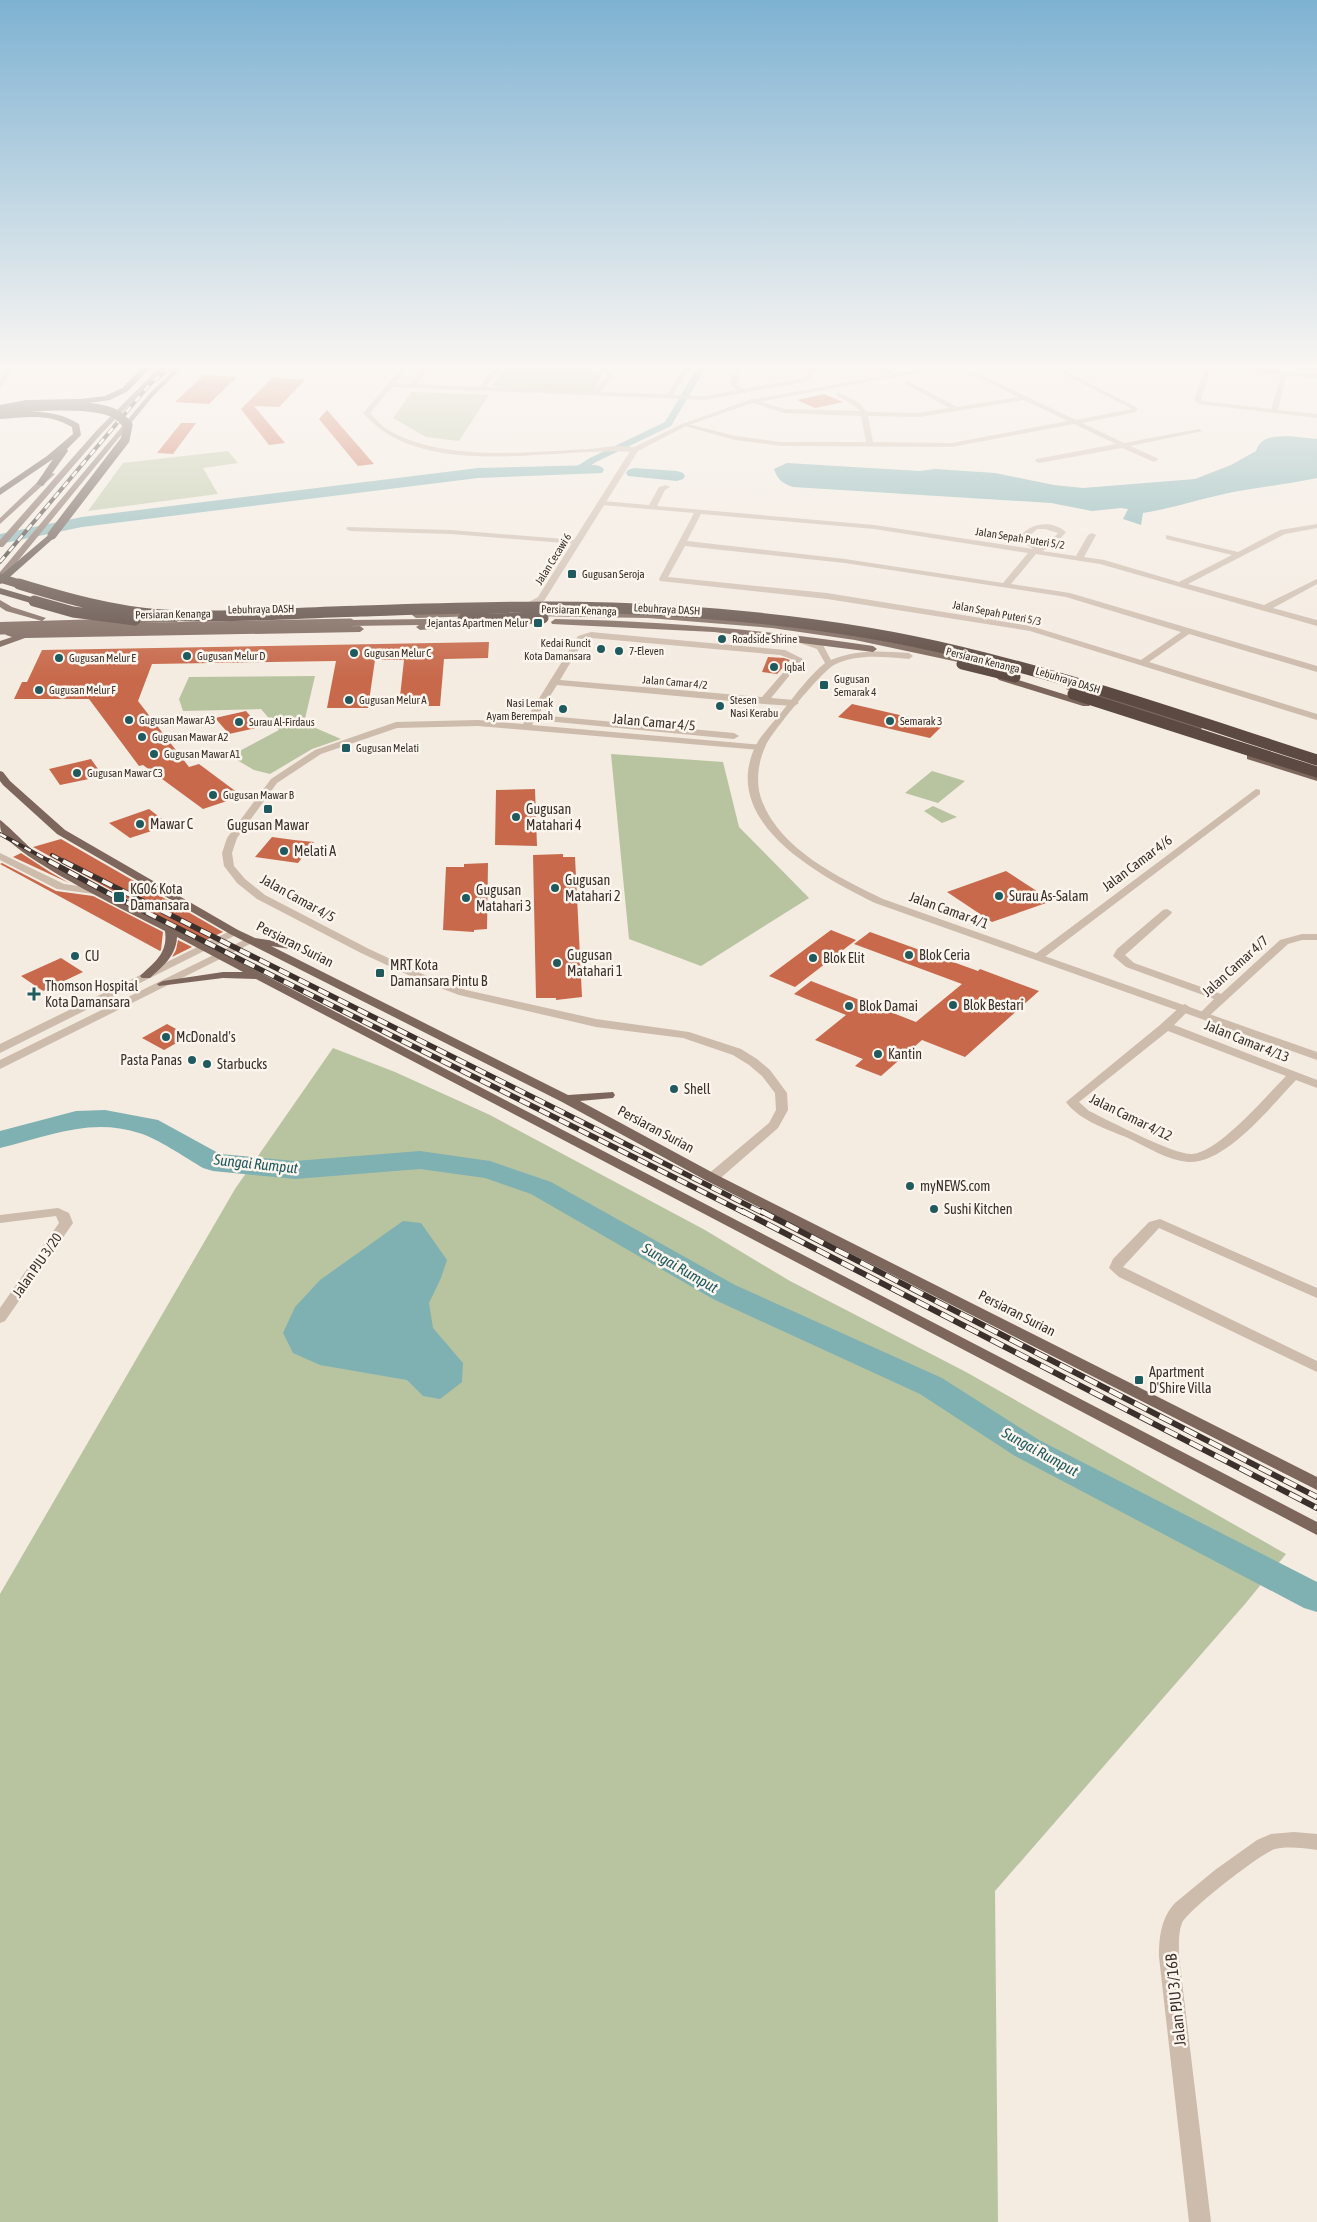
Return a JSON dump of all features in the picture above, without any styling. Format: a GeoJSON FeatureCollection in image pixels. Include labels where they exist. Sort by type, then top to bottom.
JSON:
{"type":"FeatureCollection","features":[{"type":"Feature","properties":{"kind":"highway"},"geometry":{"type":"LineString","coordinates":[[0,492],[28,471]]}},
{"type":"Feature","properties":{"kind":"highway"},"geometry":{"type":"LineString","coordinates":[[40,484],[50,471]]}},
{"type":"Feature","properties":{"kind":"highway"},"geometry":{"type":"LineString","coordinates":[[0,579],[52,535],[101,471]]}},
{"type":"Feature","properties":{"kind":"highway","name":"Lebuhraya DASH"},"geometry":{"type":"LineString","coordinates":[[0,579],[65,598],[160,615],[504,608],[603,608],[744,617],[818,627],[903,641],[986,658],[1079,684],[1317,760]]}},
{"type":"Feature","properties":{"kind":"highway","name":"Lebuhraya DASH"},"geometry":{"type":"LineString","coordinates":[[0,590],[73,612],[163,623],[594,617],[724,625],[813,636],[888,648],[979,667],[1058,689],[1317,773]]}},
{"type":"Feature","properties":{"kind":"main road"},"geometry":{"type":"LineString","coordinates":[[0,522],[55,471]]}},
{"type":"Feature","properties":{"kind":"main road"},"geometry":{"type":"LineString","coordinates":[[1,544],[65,471]]}},
{"type":"Feature","properties":{"kind":"main road"},"geometry":{"type":"LineString","coordinates":[[0,579],[88,471]]}},
{"type":"Feature","properties":{"kind":"main road"},"geometry":{"type":"LineString","coordinates":[[0,603],[9,609],[32,616],[72,623]]}},
{"type":"Feature","properties":{"kind":"main road","name":"Persiaran Kenanga"},"geometry":{"type":"LineString","coordinates":[[72,623],[585,613],[735,621],[847,636],[919,649],[1058,683],[1317,765]]}},
{"type":"Feature","properties":{"kind":"main road"},"geometry":{"type":"LineString","coordinates":[[16,624],[8,628],[9,632],[16,636],[26,636],[275,632],[432,626],[480,622]]}},
{"type":"Feature","properties":{"kind":"main road","name":"Persiaran Kenanga"},"geometry":{"type":"LineString","coordinates":[[0,630],[480,622],[649,625],[794,638],[909,656],[1024,684],[1317,778]]}},
{"type":"Feature","properties":{"kind":"main road"},"geometry":{"type":"LineString","coordinates":[[0,625],[72,623]]}},
{"type":"Feature","properties":{"kind":"main road"},"geometry":{"type":"LineString","coordinates":[[0,644],[26,636]]}},
{"type":"Feature","properties":{"kind":"main road"},"geometry":{"type":"LineString","coordinates":[[1138,720],[1317,773]]}},
{"type":"Feature","properties":{"kind":"main road"},"geometry":{"type":"LineString","coordinates":[[1237,739],[1317,760]]}},
{"type":"Feature","properties":{"kind":"main road","name":"Persiaran Surian"},"geometry":{"type":"LineString","coordinates":[[0,774],[6,783],[61,832],[117,867],[234,932],[566,1099],[712,1178],[1317,1484]]}},
{"type":"Feature","properties":{"kind":"main road"},"geometry":{"type":"LineString","coordinates":[[0,823],[10,836],[32,855],[170,928],[203,948],[1317,1529]]}},
{"type":"Feature","properties":{"kind":"main road"},"geometry":{"type":"LineString","coordinates":[[146,976],[169,954],[173,940],[170,928]]}},
{"type":"Feature","properties":{"kind":"main road"},"geometry":{"type":"LineString","coordinates":[[250,940],[303,948]]}},
{"type":"Feature","properties":{"kind":"main road"},"geometry":{"type":"LineString","coordinates":[[164,984],[223,976],[245,975],[261,977]]}},
{"type":"Feature","properties":{"kind":"main road"},"geometry":{"type":"LineString","coordinates":[[566,1099],[609,1095]]}},
{"type":"Feature","properties":{"kind":"street","name":"Jalan Cecawi 6"},"geometry":{"type":"LineString","coordinates":[[541,599],[622,471]]}},
{"type":"Feature","properties":{"kind":"street"},"geometry":{"type":"LineString","coordinates":[[652,507],[662,489],[666,487]]}},
{"type":"Feature","properties":{"kind":"street","name":"Jalan Sepah Puteri 5/2"},"geometry":{"type":"LineString","coordinates":[[602,503],[874,527],[1037,550],[1124,567],[1317,623]]}},
{"type":"Feature","properties":{"kind":"street"},"geometry":{"type":"LineString","coordinates":[[682,543],[699,511]]}},
{"type":"Feature","properties":{"kind":"street"},"geometry":{"type":"LineString","coordinates":[[1181,584],[1236,554],[1283,532],[1317,526]]}},
{"type":"Feature","properties":{"kind":"street"},"geometry":{"type":"LineString","coordinates":[[350,529],[451,532],[577,542]]}},
{"type":"Feature","properties":{"kind":"street"},"geometry":{"type":"LineString","coordinates":[[1079,558],[1092,535]]}},
{"type":"Feature","properties":{"kind":"street"},"geometry":{"type":"LineString","coordinates":[[1169,536],[1236,554]]}},
{"type":"Feature","properties":{"kind":"street","name":"Jalan Sepah Puteri 5/3"},"geometry":{"type":"LineString","coordinates":[[1317,669],[1085,600],[1005,585],[845,561],[682,543],[663,579],[827,596],[1031,629],[1317,717]]}},
{"type":"Feature","properties":{"kind":"street"},"geometry":{"type":"LineString","coordinates":[[1005,585],[1037,550]]}},
{"type":"Feature","properties":{"kind":"street"},"geometry":{"type":"LineString","coordinates":[[1266,608],[1317,581]]}},
{"type":"Feature","properties":{"kind":"street"},"geometry":{"type":"LineString","coordinates":[[498,614],[522,608],[541,599],[555,608],[585,613]]}},
{"type":"Feature","properties":{"kind":"street"},"geometry":{"type":"LineString","coordinates":[[1141,664],[1188,631]]}},
{"type":"Feature","properties":{"kind":"street"},"geometry":{"type":"LineString","coordinates":[[526,727],[581,638],[591,635],[782,652],[799,659],[764,701]]}},
{"type":"Feature","properties":{"kind":"street"},"geometry":{"type":"LineString","coordinates":[[794,638],[820,647],[829,663],[865,654],[909,656]]}},
{"type":"Feature","properties":{"kind":"street","name":"Jalan Camar 4/1"},"geometry":{"type":"LineString","coordinates":[[829,663],[794,703],[760,747],[752,778],[760,807],[774,833],[797,853],[828,876],[878,900],[1317,1056]]}},
{"type":"Feature","properties":{"kind":"street","name":"Jalan Camar 4/2"},"geometry":{"type":"LineString","coordinates":[[554,682],[794,703]]}},
{"type":"Feature","properties":{"kind":"street"},"geometry":{"type":"LineString","coordinates":[[533,717],[746,737]]}},
{"type":"Feature","properties":{"kind":"street","name":"Jalan Camar 4/5"},"geometry":{"type":"LineString","coordinates":[[712,1178],[774,1126],[782,1110],[781,1093],[766,1073],[753,1062],[737,1052],[685,1035],[596,1024],[463,992],[431,981],[365,951],[262,897],[241,881],[229,866],[227,854],[232,838],[274,781],[318,752],[404,724],[478,723],[760,747]]}},
{"type":"Feature","properties":{"kind":"street","name":"Jalan Camar 4/6"},"geometry":{"type":"LineString","coordinates":[[1038,957],[1256,792]]}},
{"type":"Feature","properties":{"kind":"street"},"geometry":{"type":"LineString","coordinates":[[0,856],[61,887],[101,892]]}},
{"type":"Feature","properties":{"kind":"street"},"geometry":{"type":"LineString","coordinates":[[1167,912],[1121,951],[1119,956],[1130,965],[1222,998]]}},
{"type":"Feature","properties":{"kind":"street"},"geometry":{"type":"LineString","coordinates":[[0,1049],[234,932]]}},
{"type":"Feature","properties":{"kind":"street","name":"Jalan Camar 4/7"},"geometry":{"type":"LineString","coordinates":[[1204,1015],[1284,942],[1302,937],[1317,936]]}},
{"type":"Feature","properties":{"kind":"street"},"geometry":{"type":"LineString","coordinates":[[0,1065],[250,940]]}},
{"type":"Feature","properties":{"kind":"street","name":"Jalan Camar 4/12"},"geometry":{"type":"LineString","coordinates":[[1185,1008],[1166,1026],[1076,1098],[1072,1102],[1076,1107],[1085,1114],[1168,1152],[1182,1158],[1194,1158],[1221,1147],[1293,1076]]}},
{"type":"Feature","properties":{"kind":"street","name":"Jalan Camar 4/13"},"geometry":{"type":"LineString","coordinates":[[1166,1026],[1317,1084]]}},
{"type":"Feature","properties":{"kind":"street","name":"Jalan PJU 3/20"},"geometry":{"type":"LineString","coordinates":[[0,1219],[58,1212],[64,1216],[66,1223],[0,1318]]}},
{"type":"Feature","properties":{"kind":"street"},"geometry":{"type":"LineString","coordinates":[[1317,1293],[1160,1222],[1154,1224],[1118,1262],[1116,1268],[1124,1274],[1317,1367]]}},
{"type":"Feature","properties":{"kind":"street","name":"Jalan PJU 3/16B"},"geometry":{"type":"LineString","coordinates":[[1200,2222],[1169,1957],[1170,1936],[1176,1915],[1228,1871],[1269,1842],[1307,1840],[1317,1842]]}},
{"type":"Feature","properties":{"kind":"green space"},"geometry":{"type":"Polygon","coordinates":[[[117,471],[205,471],[218,494],[88,511],[117,471]]]}},
{"type":"Feature","properties":{"kind":"green space"},"geometry":{"type":"Polygon","coordinates":[[[315,676],[304,723],[341,739],[312,749],[270,774],[254,770],[230,756],[279,730],[261,709],[183,711],[179,699],[189,677],[315,676]]]}},
{"type":"Feature","properties":{"kind":"green space"},"geometry":{"type":"Polygon","coordinates":[[[611,754],[723,762],[739,827],[809,898],[701,966],[629,939],[611,754]]]}},
{"type":"Feature","properties":{"kind":"green space"},"geometry":{"type":"Polygon","coordinates":[[[932,771],[965,781],[938,803],[905,793],[932,771]]]}},
{"type":"Feature","properties":{"kind":"green space"},"geometry":{"type":"Polygon","coordinates":[[[933,806],[957,817],[942,823],[924,811],[933,806]]]}},
{"type":"Feature","properties":{"kind":"green space"},"geometry":{"type":"Polygon","coordinates":[[[333,1048],[395,1072],[490,1115],[705,1230],[790,1281],[966,1372],[1286,1554],[1245,1604],[995,1891],[998,2222],[0,2222],[0,1594],[235,1189],[333,1048]]]}},
{"type":"Feature","properties":{"kind":"water"},"geometry":{"type":"Polygon","coordinates":[[[775,471],[960,471],[995,473],[1054,485],[1083,488],[1195,479],[1216,471],[1317,471],[1317,478],[1233,492],[1143,513],[1141,525],[1123,519],[1128,509],[1092,511],[1051,503],[793,487],[781,481],[775,471]]]}},
{"type":"Feature","properties":{"kind":"water"},"geometry":{"type":"Polygon","coordinates":[[[403,1221],[421,1223],[447,1260],[429,1303],[433,1328],[463,1363],[462,1382],[440,1399],[423,1396],[407,1380],[320,1365],[293,1353],[283,1333],[295,1307],[320,1280],[403,1221]]]}},
{"type":"Feature","properties":{"kind":"building"},"geometry":{"type":"Polygon","coordinates":[[[489,642],[488,658],[444,659],[440,706],[399,706],[404,660],[375,660],[368,708],[327,708],[336,661],[152,664],[138,701],[189,767],[199,764],[242,796],[203,809],[143,765],[139,766],[89,699],[14,699],[22,682],[27,682],[42,650],[489,642]]]}},
{"type":"Feature","properties":{"kind":"building","name":"Iqbal"},"geometry":{"type":"Polygon","coordinates":[[[768,657],[790,660],[777,674],[762,672],[768,657]]]}},
{"type":"Feature","properties":{"kind":"building","name":"Semarak 3"},"geometry":{"type":"Polygon","coordinates":[[[852,704],[943,725],[930,738],[838,717],[852,704]]]}},
{"type":"Feature","properties":{"kind":"building","name":"Surau Al-Firdaus"},"geometry":{"type":"Polygon","coordinates":[[[246,711],[260,727],[229,734],[215,718],[246,711]]]}},
{"type":"Feature","properties":{"kind":"building","name":"Gugusan Mawar C3"},"geometry":{"type":"Polygon","coordinates":[[[91,759],[103,776],[60,785],[49,769],[91,759]]]}},
{"type":"Feature","properties":{"kind":"building","name":"Gugusan Matahari 4"},"geometry":{"type":"Polygon","coordinates":[[[535,789],[537,846],[495,845],[496,790],[535,789]]]}},
{"type":"Feature","properties":{"kind":"building","name":"Mawar C"},"geometry":{"type":"Polygon","coordinates":[[[149,809],[170,825],[130,838],[109,823],[149,809]]]}},
{"type":"Feature","properties":{"kind":"building","name":"Melati A"},"geometry":{"type":"Polygon","coordinates":[[[272,837],[314,842],[298,863],[255,857],[272,837]]]}},
{"type":"Feature","properties":{"kind":"building"},"geometry":{"type":"Polygon","coordinates":[[[61,839],[223,932],[204,941],[33,847],[61,839]]]}},
{"type":"Feature","properties":{"kind":"building"},"geometry":{"type":"Polygon","coordinates":[[[21,853],[50,872],[69,883],[13,857],[21,853]]]}},
{"type":"Feature","properties":{"kind":"building"},"geometry":{"type":"Polygon","coordinates":[[[563,854],[563,857],[575,857],[582,997],[556,1000],[556,998],[536,998],[533,855],[563,854]]]}},
{"type":"Feature","properties":{"kind":"building"},"geometry":{"type":"Polygon","coordinates":[[[2,863],[56,891],[93,896],[163,932],[161,950],[0,864],[2,863]]]}},
{"type":"Feature","properties":{"kind":"building","name":"Gugusan Matahari 3"},"geometry":{"type":"Polygon","coordinates":[[[488,863],[487,929],[474,930],[474,932],[443,930],[446,867],[464,867],[464,864],[488,863]]]}},
{"type":"Feature","properties":{"kind":"building","name":"Surau As-Salam"},"geometry":{"type":"Polygon","coordinates":[[[1006,871],[1052,901],[992,922],[947,892],[1006,871]]]}},
{"type":"Feature","properties":{"kind":"building","name":"Blok Elit"},"geometry":{"type":"Polygon","coordinates":[[[831,930],[856,940],[795,987],[769,976],[831,930]]]}},
{"type":"Feature","properties":{"kind":"building"},"geometry":{"type":"Polygon","coordinates":[[[870,932],[1039,991],[965,1057],[922,1040],[881,1076],[855,1066],[863,1059],[815,1040],[846,1015],[794,994],[811,981],[916,1022],[962,984],[854,944],[870,932]]]}},
{"type":"Feature","properties":{"kind":"building"},"geometry":{"type":"Polygon","coordinates":[[[178,940],[192,947],[172,957],[176,950],[178,940]]]}},
{"type":"Feature","properties":{"kind":"building"},"geometry":{"type":"Polygon","coordinates":[[[61,958],[83,972],[43,991],[21,976],[61,958]]]}},
{"type":"Feature","properties":{"kind":"building","name":"McDonald's"},"geometry":{"type":"Polygon","coordinates":[[[167,1024],[189,1036],[164,1050],[142,1038],[167,1024]]]}},
{"type":"Feature","properties":{"kind":"waterway"},"geometry":{"type":"LineString","coordinates":[[0,539],[82,522],[478,473],[569,471]]}},
{"type":"Feature","properties":{"kind":"waterway"},"geometry":{"type":"LineString","coordinates":[[634,473],[677,476]]}},
{"type":"Feature","properties":{"kind":"waterway","name":"Sungai Rumput"},"geometry":{"type":"LineString","coordinates":[[0,1140],[76,1119],[105,1118],[148,1126],[213,1162],[295,1170],[420,1160],[490,1170],[541,1188],[724,1292],[931,1386],[1027,1448],[1317,1598]]}},
{"type":"Feature","properties":{"kind":"railway"},"geometry":{"type":"LineString","coordinates":[[0,562],[77,471]]}},
{"type":"Feature","properties":{"kind":"railway"},"geometry":{"type":"LineString","coordinates":[[0,834],[51,862]]}},
{"type":"Feature","properties":{"kind":"railway"},"geometry":{"type":"LineString","coordinates":[[52,855],[65,862]]}},
{"type":"Feature","properties":{"kind":"railway"},"geometry":{"type":"LineString","coordinates":[[49,861],[108,893],[745,1213]]}},
{"type":"Feature","properties":{"kind":"railway"},"geometry":{"type":"LineString","coordinates":[[63,861],[763,1213]]}},
{"type":"Feature","properties":{"kind":"railway"},"geometry":{"type":"LineString","coordinates":[[742,1211],[1317,1508]]}},
{"type":"Feature","properties":{"kind":"railway"},"geometry":{"type":"LineString","coordinates":[[761,1211],[1317,1497]]}},
{"type":"Feature","properties":{"kind":"place","name":"Gugusan Seroja"},"geometry":{"type":"Point","coordinates":[572,574]}},
{"type":"Feature","properties":{"kind":"place","name":"Jejantas Apartmen Melur"},"geometry":{"type":"Point","coordinates":[538,623]}},
{"type":"Feature","properties":{"kind":"place","name":"Roadside Shrine"},"geometry":{"type":"Point","coordinates":[722,639]}},
{"type":"Feature","properties":{"kind":"place","name":"Kedai Runcit Kota Damansara"},"geometry":{"type":"Point","coordinates":[601,649]}},
{"type":"Feature","properties":{"kind":"place","name":"7-Eleven"},"geometry":{"type":"Point","coordinates":[619,651]}},
{"type":"Feature","properties":{"kind":"place","name":"Gugusan Melur C"},"geometry":{"type":"Point","coordinates":[354,653]}},
{"type":"Feature","properties":{"kind":"place","name":"Gugusan Melur D"},"geometry":{"type":"Point","coordinates":[187,656]}},
{"type":"Feature","properties":{"kind":"place","name":"Gugusan Melur E"},"geometry":{"type":"Point","coordinates":[59,658]}},
{"type":"Feature","properties":{"kind":"place","name":"Iqbal"},"geometry":{"type":"Point","coordinates":[774,667]}},
{"type":"Feature","properties":{"kind":"place","name":"Gugusan Semarak 4"},"geometry":{"type":"Point","coordinates":[824,685]}},
{"type":"Feature","properties":{"kind":"place","name":"Gugusan Melur F"},"geometry":{"type":"Point","coordinates":[39,690]}},
{"type":"Feature","properties":{"kind":"place","name":"Gugusan Melur A"},"geometry":{"type":"Point","coordinates":[349,700]}},
{"type":"Feature","properties":{"kind":"place","name":"Stesen Nasi Kerabu"},"geometry":{"type":"Point","coordinates":[720,706]}},
{"type":"Feature","properties":{"kind":"place","name":"Nasi Lemak Ayam Berempah"},"geometry":{"type":"Point","coordinates":[563,709]}},
{"type":"Feature","properties":{"kind":"place","name":"Gugusan Mawar A3"},"geometry":{"type":"Point","coordinates":[129,720]}},
{"type":"Feature","properties":{"kind":"place","name":"Semarak 3"},"geometry":{"type":"Point","coordinates":[890,721]}},
{"type":"Feature","properties":{"kind":"place","name":"Surau Al-Firdaus"},"geometry":{"type":"Point","coordinates":[239,722]}},
{"type":"Feature","properties":{"kind":"place","name":"Gugusan Mawar A2"},"geometry":{"type":"Point","coordinates":[142,737]}},
{"type":"Feature","properties":{"kind":"place","name":"Gugusan Melati"},"geometry":{"type":"Point","coordinates":[346,748]}},
{"type":"Feature","properties":{"kind":"place","name":"Gugusan Mawar A1"},"geometry":{"type":"Point","coordinates":[154,754]}},
{"type":"Feature","properties":{"kind":"place","name":"Gugusan Mawar C3"},"geometry":{"type":"Point","coordinates":[77,773]}},
{"type":"Feature","properties":{"kind":"place","name":"Gugusan Mawar B"},"geometry":{"type":"Point","coordinates":[213,795]}},
{"type":"Feature","properties":{"kind":"place","name":"Gugusan Mawar"},"geometry":{"type":"Point","coordinates":[268,809]}},
{"type":"Feature","properties":{"kind":"place","name":"Gugusan Matahari 4"},"geometry":{"type":"Point","coordinates":[516,817]}},
{"type":"Feature","properties":{"kind":"place","name":"Mawar C"},"geometry":{"type":"Point","coordinates":[140,824]}},
{"type":"Feature","properties":{"kind":"place","name":"Melati A"},"geometry":{"type":"Point","coordinates":[284,851]}},
{"type":"Feature","properties":{"kind":"place","name":"Gugusan Matahari 2"},"geometry":{"type":"Point","coordinates":[555,888]}},
{"type":"Feature","properties":{"kind":"place","name":"Surau As-Salam"},"geometry":{"type":"Point","coordinates":[999,896]}},
{"type":"Feature","properties":{"kind":"place","name":"KG06 Kota Damansara"},"geometry":{"type":"Point","coordinates":[119,897]}},
{"type":"Feature","properties":{"kind":"place","name":"Gugusan Matahari 3"},"geometry":{"type":"Point","coordinates":[466,898]}},
{"type":"Feature","properties":{"kind":"place","name":"Blok Ceria"},"geometry":{"type":"Point","coordinates":[909,955]}},
{"type":"Feature","properties":{"kind":"place","name":"CU"},"geometry":{"type":"Point","coordinates":[75,956]}},
{"type":"Feature","properties":{"kind":"place","name":"Blok Elit"},"geometry":{"type":"Point","coordinates":[813,958]}},
{"type":"Feature","properties":{"kind":"place","name":"Gugusan Matahari 1"},"geometry":{"type":"Point","coordinates":[557,963]}},
{"type":"Feature","properties":{"kind":"place","name":"MRT Kota Damansara Pintu B"},"geometry":{"type":"Point","coordinates":[380,973]}},
{"type":"Feature","properties":{"kind":"place","name":"Thomson Hospital Kota Damansara"},"geometry":{"type":"Point","coordinates":[34,994]}},
{"type":"Feature","properties":{"kind":"place","name":"Blok Bestari"},"geometry":{"type":"Point","coordinates":[953,1005]}},
{"type":"Feature","properties":{"kind":"place","name":"Blok Damai"},"geometry":{"type":"Point","coordinates":[849,1006]}},
{"type":"Feature","properties":{"kind":"place","name":"McDonald's"},"geometry":{"type":"Point","coordinates":[166,1037]}},
{"type":"Feature","properties":{"kind":"place","name":"Kantin"},"geometry":{"type":"Point","coordinates":[878,1054]}},
{"type":"Feature","properties":{"kind":"place","name":"Pasta Panas"},"geometry":{"type":"Point","coordinates":[192,1060]}},
{"type":"Feature","properties":{"kind":"place","name":"Starbucks"},"geometry":{"type":"Point","coordinates":[207,1064]}},
{"type":"Feature","properties":{"kind":"place","name":"Shell"},"geometry":{"type":"Point","coordinates":[674,1089]}},
{"type":"Feature","properties":{"kind":"place","name":"myNEWS.com"},"geometry":{"type":"Point","coordinates":[910,1186]}},
{"type":"Feature","properties":{"kind":"place","name":"Sushi Kitchen"},"geometry":{"type":"Point","coordinates":[934,1209]}},
{"type":"Feature","properties":{"kind":"place","name":"Apartment D'Shire Villa"},"geometry":{"type":"Point","coordinates":[1139,1380]}}]}
